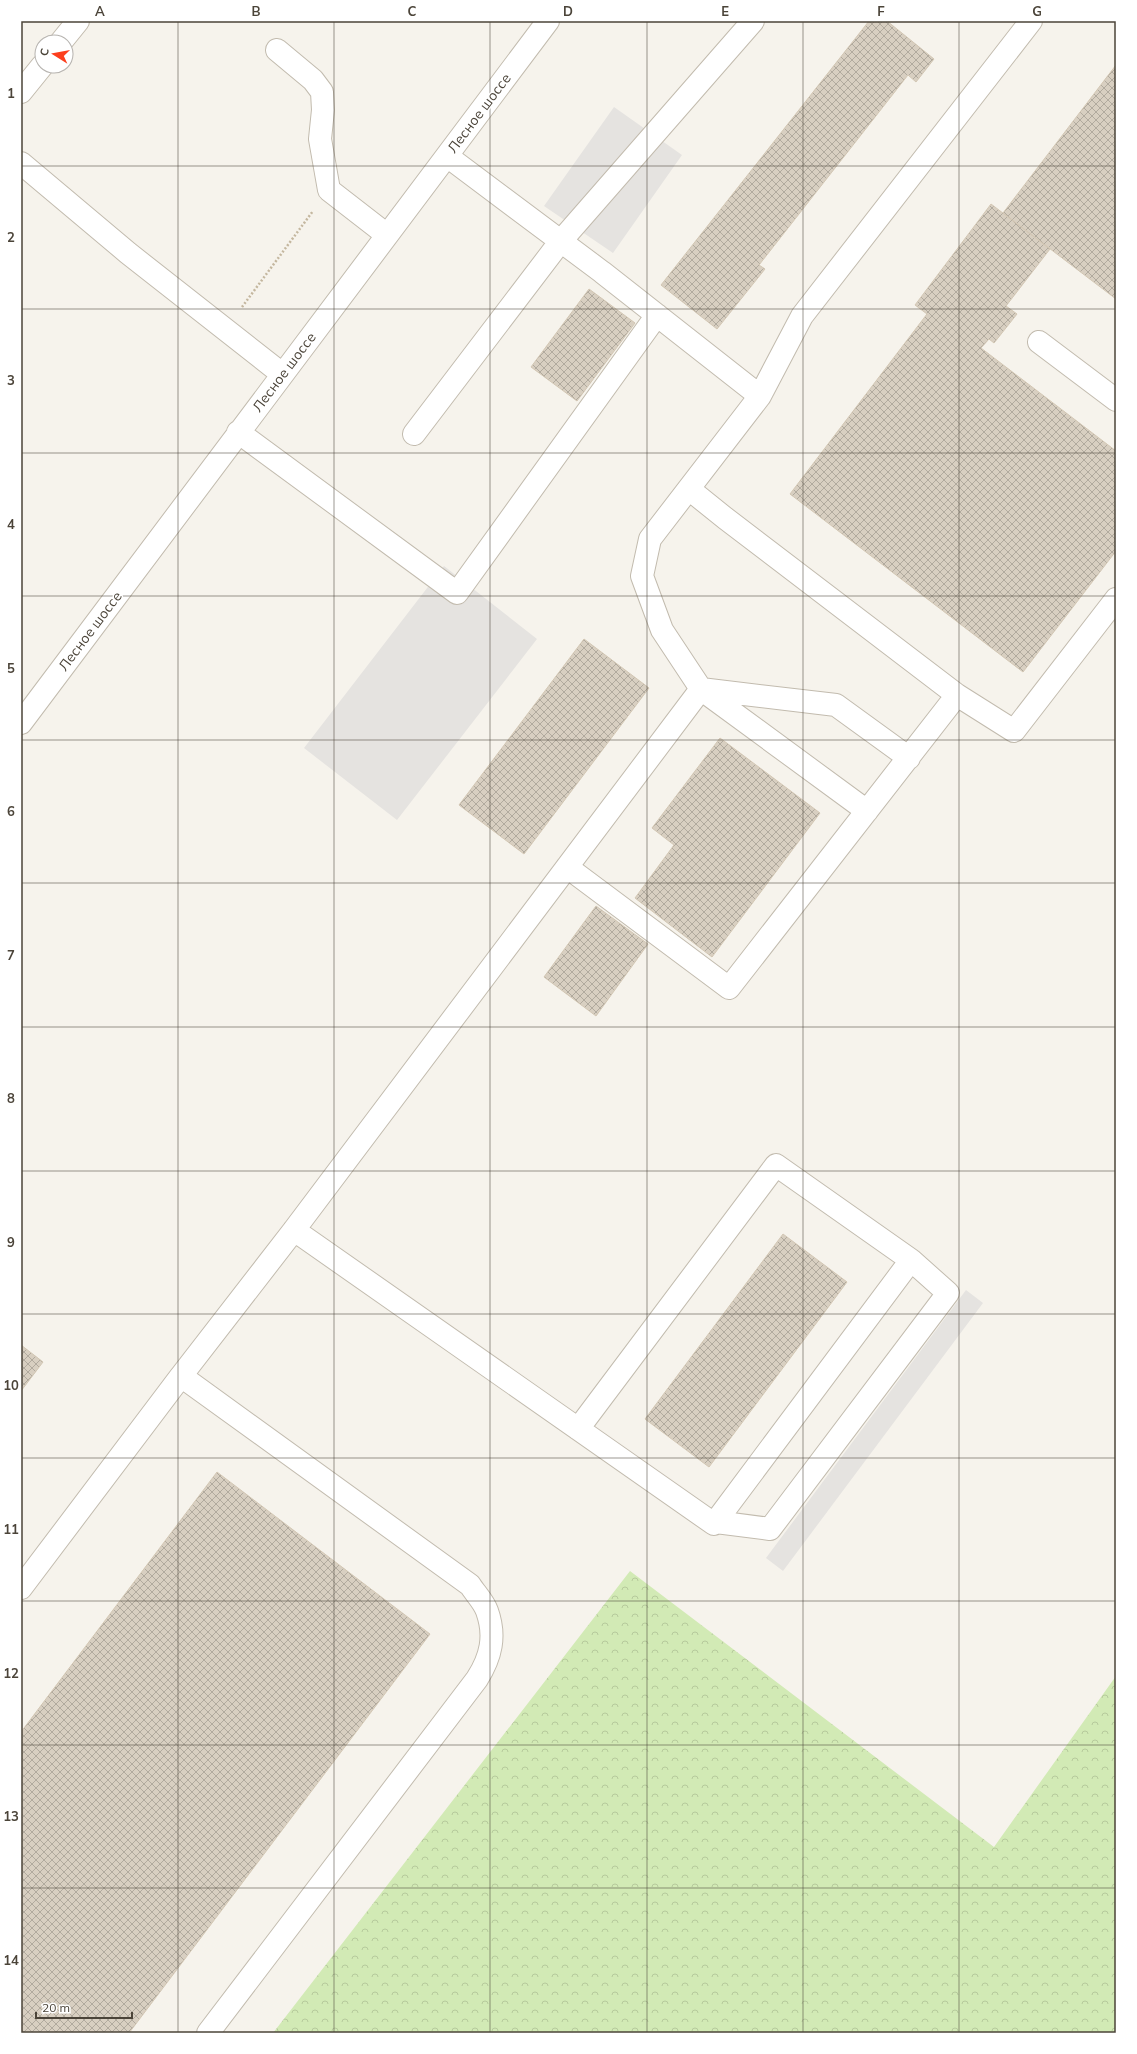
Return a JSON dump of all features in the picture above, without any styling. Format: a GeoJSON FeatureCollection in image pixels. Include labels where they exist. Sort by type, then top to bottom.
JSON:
{"type":"FeatureCollection","features":[{"type":"Feature","properties":{"kind":"street"},"geometry":{"type":"LineString","coordinates":[[67,34],[78,21]]}},
{"type":"Feature","properties":{"kind":"street","name":"Лесное шоссе"},"geometry":{"type":"LineString","coordinates":[[21,723],[548,21]]}},
{"type":"Feature","properties":{"kind":"street"},"geometry":{"type":"LineString","coordinates":[[414,434],[560,242],[753,21]]}},
{"type":"Feature","properties":{"kind":"street"},"geometry":{"type":"LineString","coordinates":[[867,811],[701,689],[662,630],[642,576],[650,539],[760,396],[802,316],[1031,21]]}},
{"type":"Feature","properties":{"kind":"street"},"geometry":{"type":"LineString","coordinates":[[277,50],[313,80],[322,92],[323,110],[320,139],[329,190],[387,235]]}},
{"type":"Feature","properties":{"kind":"street"},"geometry":{"type":"LineString","coordinates":[[21,92],[36,74]]}},
{"type":"Feature","properties":{"kind":"street"},"geometry":{"type":"LineString","coordinates":[[447,156],[657,315],[760,396]]}},
{"type":"Feature","properties":{"kind":"street"},"geometry":{"type":"LineString","coordinates":[[21,164],[128,253],[282,374]]}},
{"type":"Feature","properties":{"kind":"street"},"geometry":{"type":"LineString","coordinates":[[238,432],[457,593],[657,315]]}},
{"type":"Feature","properties":{"kind":"street"},"geometry":{"type":"LineString","coordinates":[[1039,342],[1116,400]]}},
{"type":"Feature","properties":{"kind":"street"},"geometry":{"type":"LineString","coordinates":[[689,488],[725,518],[957,695],[1014,731],[1116,599]]}},
{"type":"Feature","properties":{"kind":"street"},"geometry":{"type":"LineString","coordinates":[[701,689],[836,705],[909,758]]}},
{"type":"Feature","properties":{"kind":"street"},"geometry":{"type":"LineString","coordinates":[[21,1588],[181,1376],[294,1230],[701,689]]}},
{"type":"Feature","properties":{"kind":"street"},"geometry":{"type":"LineString","coordinates":[[567,867],[729,988],[957,695]]}},
{"type":"Feature","properties":{"kind":"street"},"geometry":{"type":"LineString","coordinates":[[294,1230],[578,1429],[714,1524],[716,1522],[770,1529],[948,1293],[911,1260],[776,1164],[578,1429]]}},
{"type":"Feature","properties":{"kind":"street"},"geometry":{"type":"LineString","coordinates":[[716,1522],[911,1260]]}},
{"type":"Feature","properties":{"kind":"street"},"geometry":{"type":"LineString","coordinates":[[181,1376],[470,1585],[487,1610],[492,1636],[488,1661],[478,1679],[208,2033]]}},
{"type":"Feature","properties":{"kind":"path"},"geometry":{"type":"LineString","coordinates":[[225,330],[329,190]]}},
{"type":"Feature","properties":{"kind":"green space"},"geometry":{"type":"Polygon","coordinates":[[[630,1571],[994,1847],[1116,1676],[1116,2033],[273,2033],[630,1571]]]}},
{"type":"Feature","properties":{"kind":"shaded area"},"geometry":{"type":"Polygon","coordinates":[[[614,107],[682,155],[613,253],[544,206],[614,107]]]}},
{"type":"Feature","properties":{"kind":"shaded area"},"geometry":{"type":"Polygon","coordinates":[[[444,566],[537,639],[397,820],[304,748],[444,566]]]}},
{"type":"Feature","properties":{"kind":"shaded area"},"geometry":{"type":"Polygon","coordinates":[[[966,1290],[983,1303],[783,1571],[766,1558],[966,1290]]]}},
{"type":"Feature","properties":{"kind":"building"},"geometry":{"type":"Polygon","coordinates":[[[869,21],[887,21],[934,59],[916,82],[908,75],[759,265],[765,269],[717,329],[661,285],[869,21]]]}},
{"type":"Feature","properties":{"kind":"building"},"geometry":{"type":"Polygon","coordinates":[[[1116,65],[1116,299],[1003,213],[1116,65]]]}},
{"type":"Feature","properties":{"kind":"building"},"geometry":{"type":"Polygon","coordinates":[[[991,204],[1050,249],[1006,306],[1017,314],[994,343],[989,339],[981,348],[1116,451],[1116,551],[1023,672],[790,494],[927,314],[915,305],[991,204]]]}},
{"type":"Feature","properties":{"kind":"building"},"geometry":{"type":"Polygon","coordinates":[[[589,289],[635,323],[577,401],[531,367],[589,289]]]}},
{"type":"Feature","properties":{"kind":"building"},"geometry":{"type":"Polygon","coordinates":[[[584,639],[649,688],[524,854],[459,805],[584,639]]]}},
{"type":"Feature","properties":{"kind":"building"},"geometry":{"type":"Polygon","coordinates":[[[720,738],[820,813],[712,957],[635,898],[674,845],[652,828],[720,738]]]}},
{"type":"Feature","properties":{"kind":"building"},"geometry":{"type":"Polygon","coordinates":[[[596,906],[648,944],[596,1016],[544,977],[596,906]]]}},
{"type":"Feature","properties":{"kind":"building"},"geometry":{"type":"Polygon","coordinates":[[[783,1234],[847,1282],[709,1467],[645,1419],[783,1234]]]}},
{"type":"Feature","properties":{"kind":"building"},"geometry":{"type":"Polygon","coordinates":[[[21,1345],[43,1362],[21,1391],[21,1345]]]}},
{"type":"Feature","properties":{"kind":"building"},"geometry":{"type":"Polygon","coordinates":[[[217,1472],[430,1634],[129,2033],[21,2033],[21,1732],[217,1472]]]}}]}
